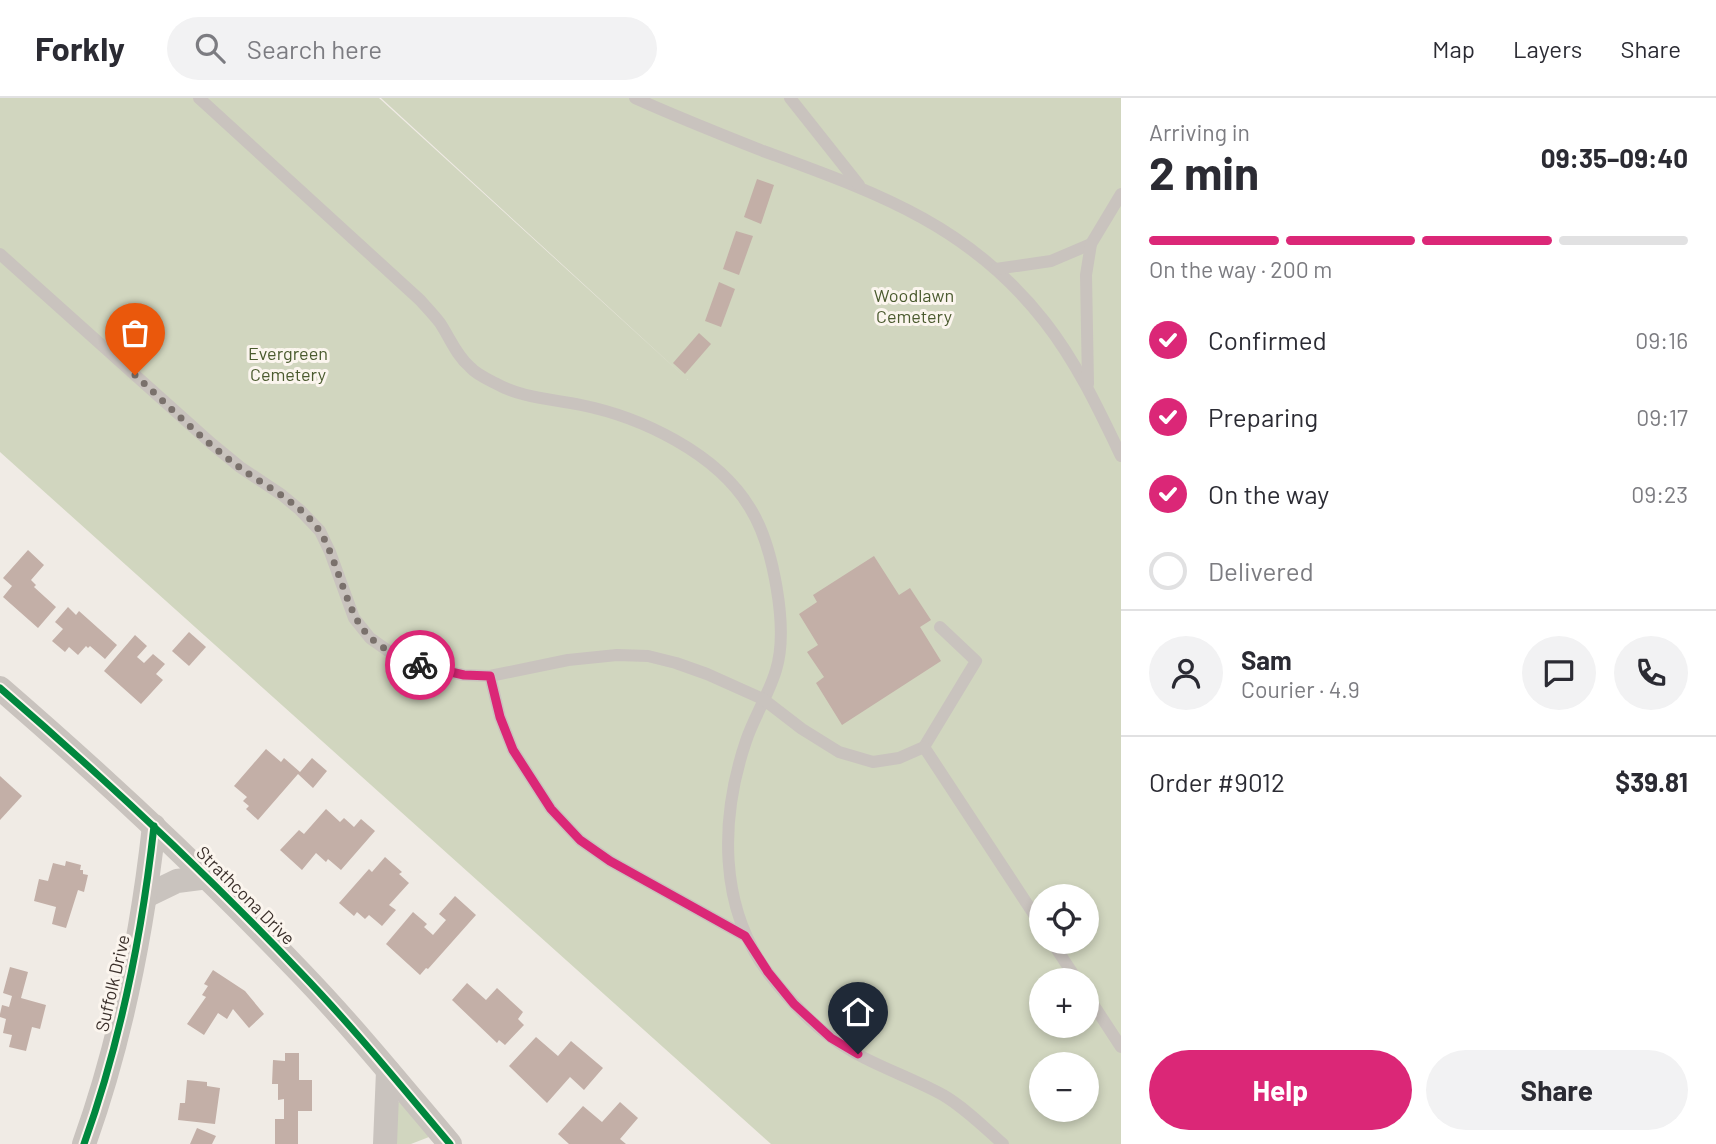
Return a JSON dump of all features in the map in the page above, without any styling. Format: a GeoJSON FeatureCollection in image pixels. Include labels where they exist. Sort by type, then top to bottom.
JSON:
{"type":"FeatureCollection","features":[{"type":"Feature","properties":{"kind":"street","name":"Strathcona Drive"},"geometry":{"type":"LineString","coordinates":[[0,688],[208,877],[302,974],[450,1144]]}},
{"type":"Feature","properties":{"kind":"street","name":"Suffolk Drive"},"geometry":{"type":"LineString","coordinates":[[84,1144],[111,1058],[134,964],[146,896],[154,826]]}},
{"type":"Feature","properties":{"kind":"street"},"geometry":{"type":"LineString","coordinates":[[146,896],[177,881],[208,877]]}},
{"type":"Feature","properties":{"kind":"street"},"geometry":{"type":"LineString","coordinates":[[385,1144],[388,1071]]}},
{"type":"Feature","properties":{"kind":"lane"},"geometry":{"type":"LineString","coordinates":[[199,98],[420,300],[439,321],[457,353],[471,369],[498,385],[523,394],[605,410],[645,424],[711,466],[733,486],[750,508],[763,535],[779,608],[781,639],[777,669],[747,738],[734,777],[728,816],[727,853],[733,893],[745,936],[768,972],[794,1004],[831,1038],[943,1096],[967,1112],[1003,1144]]}},
{"type":"Feature","properties":{"kind":"lane"},"geometry":{"type":"LineString","coordinates":[[635,98],[704,128],[860,186],[931,221],[965,243],[996,269],[1045,321],[1088,388],[1121,456]]}},
{"type":"Feature","properties":{"kind":"lane"},"geometry":{"type":"LineString","coordinates":[[790,98],[860,186]]}},
{"type":"Feature","properties":{"kind":"lane"},"geometry":{"type":"LineString","coordinates":[[1088,388],[1086,275],[1091,244],[1121,194]]}},
{"type":"Feature","properties":{"kind":"lane"},"geometry":{"type":"LineString","coordinates":[[996,269],[1051,261],[1091,244]]}},
{"type":"Feature","properties":{"kind":"lane"},"geometry":{"type":"LineString","coordinates":[[0,254],[212,444],[300,510],[320,531],[354,618],[370,638],[394,655],[430,668],[464,675],[490,676],[568,660],[617,655],[648,656],[707,674],[763,699],[839,752],[873,762],[899,758],[924,747],[976,661],[940,627]]}},
{"type":"Feature","properties":{"kind":"lane"},"geometry":{"type":"LineString","coordinates":[[490,676],[500,717],[513,750],[551,809],[580,840],[610,861],[745,936]]}},
{"type":"Feature","properties":{"kind":"lane"},"geometry":{"type":"LineString","coordinates":[[924,747],[1029,907]]}},
{"type":"Feature","properties":{"kind":"lane"},"geometry":{"type":"LineString","coordinates":[[1099,1013],[1121,1047]]}},
{"type":"Feature","properties":{"kind":"green space","name":"Evergreen Cemetery"},"geometry":{"type":"Polygon","coordinates":[[[0,98],[379,98],[688,380],[381,98],[1121,98],[1121,1144],[771,1144],[0,452],[0,98]]]}},
{"type":"Feature","properties":{"kind":"green space"},"geometry":{"type":"Polygon","coordinates":[[[397,1102],[404,1102],[429,1137],[411,1144],[396,1144],[397,1102]]]}},
{"type":"Feature","properties":{"kind":"building"},"geometry":{"type":"Polygon","coordinates":[[[757,179],[774,185],[761,224],[744,217],[757,179]]]}},
{"type":"Feature","properties":{"kind":"building"},"geometry":{"type":"Polygon","coordinates":[[[736,231],[753,236],[739,275],[723,269],[736,231]]]}},
{"type":"Feature","properties":{"kind":"building"},"geometry":{"type":"Polygon","coordinates":[[[719,282],[735,289],[721,327],[705,321],[719,282]]]}},
{"type":"Feature","properties":{"kind":"building"},"geometry":{"type":"Polygon","coordinates":[[[699,333],[711,344],[685,374],[673,363],[699,333]]]}},
{"type":"Feature","properties":{"kind":"building"},"geometry":{"type":"Polygon","coordinates":[[[28,550],[44,565],[31,580],[36,585],[34,587],[56,607],[38,628],[3,597],[12,586],[3,578],[28,550]]]}},
{"type":"Feature","properties":{"kind":"building"},"geometry":{"type":"Polygon","coordinates":[[[874,556],[899,595],[910,588],[931,620],[920,627],[941,661],[842,725],[816,683],[824,677],[807,652],[818,645],[799,614],[817,602],[813,595],[874,556]]]}},
{"type":"Feature","properties":{"kind":"building"},"geometry":{"type":"Polygon","coordinates":[[[68,607],[76,615],[79,611],[117,645],[105,659],[90,646],[86,646],[78,655],[69,647],[65,652],[52,641],[63,629],[55,622],[68,607]]]}},
{"type":"Feature","properties":{"kind":"building"},"geometry":{"type":"Polygon","coordinates":[[[189,632],[206,647],[189,666],[172,651],[189,632]]]}},
{"type":"Feature","properties":{"kind":"building"},"geometry":{"type":"Polygon","coordinates":[[[135,635],[147,646],[137,657],[144,663],[153,654],[165,664],[156,674],[163,680],[141,704],[104,671],[135,635]]]}},
{"type":"Feature","properties":{"kind":"building"},"geometry":{"type":"Polygon","coordinates":[[[266,749],[281,762],[284,758],[300,772],[312,758],[327,771],[313,788],[298,774],[258,820],[246,809],[249,806],[243,801],[247,797],[234,786],[266,749]]]}},
{"type":"Feature","properties":{"kind":"building"},"geometry":{"type":"Polygon","coordinates":[[[0,776],[22,796],[0,820],[0,776]]]}},
{"type":"Feature","properties":{"kind":"building"},"geometry":{"type":"Polygon","coordinates":[[[326,809],[340,822],[344,818],[354,827],[361,819],[375,831],[341,870],[316,853],[302,870],[280,850],[299,830],[304,834],[326,809]]]}},
{"type":"Feature","properties":{"kind":"building"},"geometry":{"type":"Polygon","coordinates":[[[385,857],[402,872],[399,874],[409,883],[389,905],[396,910],[382,926],[369,915],[365,919],[357,912],[354,916],[339,903],[369,869],[372,872],[385,857]]]}},
{"type":"Feature","properties":{"kind":"building"},"geometry":{"type":"Polygon","coordinates":[[[66,861],[81,865],[80,870],[88,875],[84,892],[78,890],[66,928],[52,924],[56,907],[34,901],[39,879],[48,881],[53,863],[65,866],[66,861]]]}},
{"type":"Feature","properties":{"kind":"building"},"geometry":{"type":"Polygon","coordinates":[[[455,896],[476,915],[420,975],[386,944],[413,912],[427,924],[424,927],[433,935],[446,920],[439,914],[455,896]]]}},
{"type":"Feature","properties":{"kind":"building"},"geometry":{"type":"Polygon","coordinates":[[[10,967],[28,972],[21,998],[46,1005],[40,1029],[32,1027],[26,1051],[9,1047],[12,1035],[3,1033],[6,1019],[0,1017],[2,1005],[9,1007],[12,996],[3,993],[10,967]]]}},
{"type":"Feature","properties":{"kind":"building"},"geometry":{"type":"Polygon","coordinates":[[[213,970],[245,991],[264,1014],[249,1028],[233,1009],[227,1019],[218,1013],[204,1035],[187,1024],[206,997],[202,995],[208,986],[204,984],[213,970]]]}},
{"type":"Feature","properties":{"kind":"building"},"geometry":{"type":"Polygon","coordinates":[[[467,983],[486,1000],[497,988],[523,1012],[518,1019],[524,1025],[505,1045],[499,1040],[497,1043],[452,1000],[467,983]]]}},
{"type":"Feature","properties":{"kind":"building"},"geometry":{"type":"Polygon","coordinates":[[[536,1037],[558,1056],[571,1041],[603,1068],[584,1090],[570,1077],[547,1103],[509,1066],[536,1037]]]}},
{"type":"Feature","properties":{"kind":"building"},"geometry":{"type":"Polygon","coordinates":[[[285,1053],[299,1053],[299,1080],[312,1080],[312,1111],[298,1111],[298,1144],[275,1144],[275,1119],[284,1119],[284,1099],[278,1100],[278,1084],[272,1084],[273,1060],[285,1061],[285,1053]]]}},
{"type":"Feature","properties":{"kind":"building"},"geometry":{"type":"Polygon","coordinates":[[[187,1080],[207,1082],[207,1086],[220,1088],[215,1124],[178,1120],[180,1103],[185,1103],[187,1080]]]}},
{"type":"Feature","properties":{"kind":"building"},"geometry":{"type":"Polygon","coordinates":[[[620,1102],[638,1118],[620,1139],[626,1144],[569,1144],[558,1134],[583,1106],[602,1122],[620,1102]]]}},
{"type":"Feature","properties":{"kind":"building"},"geometry":{"type":"Polygon","coordinates":[[[197,1128],[216,1136],[212,1144],[190,1144],[197,1128]]]}},
{"type":"Feature","properties":{"kind":"cycle path"},"geometry":{"type":"LineString","coordinates":[[0,688],[77,756],[228,898],[339,1014],[450,1144]]}},
{"type":"Feature","properties":{"kind":"cycle path"},"geometry":{"type":"LineString","coordinates":[[84,1144],[109,1066],[128,987],[154,826]]}},
{"type":"Feature","properties":{"kind":"way so far"},"geometry":{"type":"LineString","coordinates":[[135,375],[240,467],[300,510],[320,531],[354,618],[370,638],[394,655],[420,665]]}},
{"type":"Feature","properties":{"kind":"route"},"geometry":{"type":"LineString","coordinates":[[420,665],[464,675],[490,676],[500,717],[513,750],[551,809],[580,840],[610,861],[745,936],[768,972],[794,1004],[831,1038],[858,1054]]}},
{"type":"Feature","properties":{"kind":"park label","name":"Woodlawn Cemetery"},"geometry":{"type":"Point","coordinates":[914,305]}}]}
